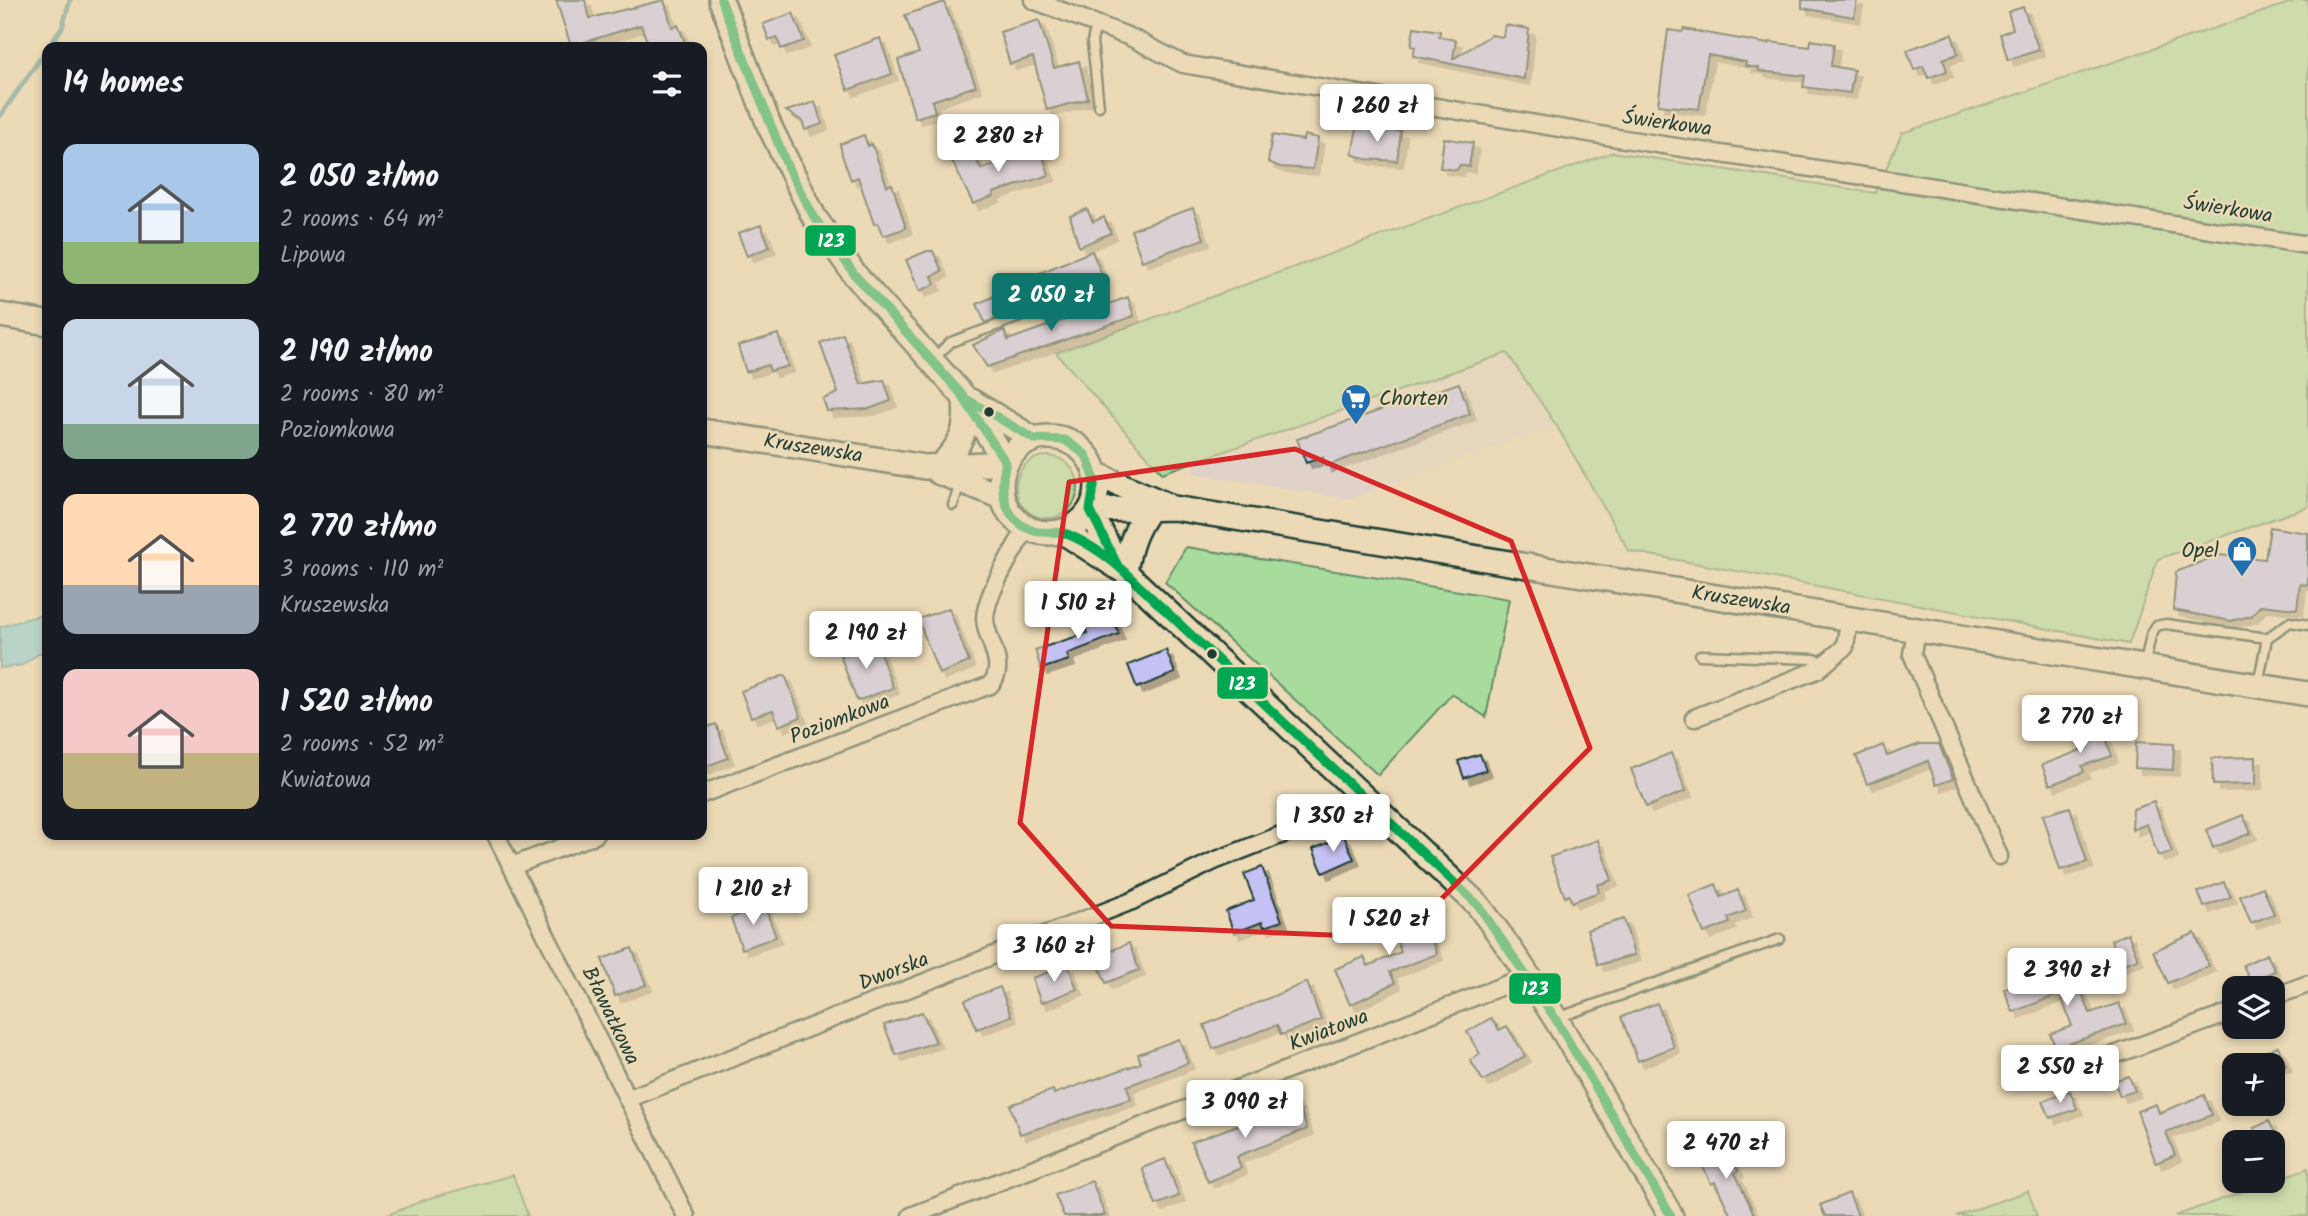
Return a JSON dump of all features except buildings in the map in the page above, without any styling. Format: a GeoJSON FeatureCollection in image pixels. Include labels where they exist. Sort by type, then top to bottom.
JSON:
{"type":"FeatureCollection","features":[{"type":"Feature","properties":{"kind":"street"},"geometry":{"type":"LineString","coordinates":[[721,0],[769,125],[814,217],[855,275],[965,398],[1006,463]]}},
{"type":"Feature","properties":{"kind":"street","name":"Świerkowa"},"geometry":{"type":"LineString","coordinates":[[1033,0],[1096,24],[1183,64],[1618,138],[2308,245]]}},
{"type":"Feature","properties":{"kind":"street"},"geometry":{"type":"LineString","coordinates":[[0,315],[42,322]]}},
{"type":"Feature","properties":{"kind":"street"},"geometry":{"type":"LineString","coordinates":[[965,398],[1034,439],[1018,448],[1006,463],[1001,484],[1002,498]]}},
{"type":"Feature","properties":{"kind":"street"},"geometry":{"type":"LineString","coordinates":[[932,467],[963,439],[967,423],[965,398]]}},
{"type":"Feature","properties":{"kind":"street","name":"Kruszewska"},"geometry":{"type":"LineString","coordinates":[[707,432],[932,467],[1006,463]]}},
{"type":"Feature","properties":{"kind":"street","name":"Kruszewska"},"geometry":{"type":"LineString","coordinates":[[1034,439],[1044,437],[1067,440],[1088,456],[1098,475],[1174,508]]}},
{"type":"Feature","properties":{"kind":"street","name":"Kruszewska"},"geometry":{"type":"LineString","coordinates":[[932,467],[1002,498],[1009,511],[1026,528]]}},
{"type":"Feature","properties":{"kind":"street"},"geometry":{"type":"LineString","coordinates":[[1063,533],[1082,521],[1090,510],[1097,495],[1098,475]]}},
{"type":"Feature","properties":{"kind":"street"},"geometry":{"type":"LineString","coordinates":[[1122,569],[1135,529],[1150,508]]}},
{"type":"Feature","properties":{"kind":"street","name":"Kruszewska"},"geometry":{"type":"LineString","coordinates":[[1090,510],[1174,508],[2308,694]]}},
{"type":"Feature","properties":{"kind":"street"},"geometry":{"type":"LineString","coordinates":[[1090,510],[1122,569]]}},
{"type":"Feature","properties":{"kind":"street"},"geometry":{"type":"LineString","coordinates":[[1026,528],[1044,533],[1063,533],[1122,569],[1478,905],[1555,1019],[1671,1216]]}},
{"type":"Feature","properties":{"kind":"street","name":"Poziomkowa"},"geometry":{"type":"LineString","coordinates":[[707,792],[990,685],[996,679],[998,663],[985,621],[987,604],[1026,528]]}},
{"type":"Feature","properties":{"kind":"street"},"geometry":{"type":"LineString","coordinates":[[1694,718],[1827,664],[1845,648],[1849,619]]}},
{"type":"Feature","properties":{"kind":"street"},"geometry":{"type":"LineString","coordinates":[[1916,630],[1912,654],[1999,856]]}},
{"type":"Feature","properties":{"kind":"street","name":"Dworska"},"geometry":{"type":"LineString","coordinates":[[627,1099],[1132,901],[1214,861],[1368,801]]}},
{"type":"Feature","properties":{"kind":"street","name":"Bławatkowa"},"geometry":{"type":"LineString","coordinates":[[499,840],[686,1216]]}},
{"type":"Feature","properties":{"kind":"street"},"geometry":{"type":"LineString","coordinates":[[512,866],[582,840]]}},
{"type":"Feature","properties":{"kind":"street","name":"Kwiatowa"},"geometry":{"type":"LineString","coordinates":[[911,1216],[1528,976]]}},
{"type":"Feature","properties":{"kind":"street"},"geometry":{"type":"LineString","coordinates":[[2285,993],[2308,984]]}},
{"type":"Feature","properties":{"kind":"street"},"geometry":{"type":"LineString","coordinates":[[2084,1066],[2222,1016]]}},
{"type":"Feature","properties":{"kind":"lane"},"geometry":{"type":"LineString","coordinates":[[1096,24],[1092,42],[1099,106]]}},
{"type":"Feature","properties":{"kind":"lane"},"geometry":{"type":"LineString","coordinates":[[931,361],[951,342],[1102,287]]}},
{"type":"Feature","properties":{"kind":"lane"},"geometry":{"type":"LineString","coordinates":[[953,505],[961,481]]}},
{"type":"Feature","properties":{"kind":"lane"},"geometry":{"type":"LineString","coordinates":[[2144,666],[2151,635],[2156,626],[2176,624],[2267,638],[2290,622],[2308,625]]}},
{"type":"Feature","properties":{"kind":"lane"},"geometry":{"type":"LineString","coordinates":[[2258,685],[2267,638]]}},
{"type":"Feature","properties":{"kind":"lane"},"geometry":{"type":"LineString","coordinates":[[1700,655],[1814,659],[1827,664]]}},
{"type":"Feature","properties":{"kind":"lane"},"geometry":{"type":"LineString","coordinates":[[1555,1019],[1780,939]]}},
{"type":"Feature","properties":{"kind":"highlighted area"},"geometry":{"type":"Polygon","coordinates":[[[1295,449],[1511,541],[1590,748],[1403,938],[1111,926],[1020,823],[1069,482],[1295,449]]]}},
{"type":"Feature","properties":{"kind":"shaded area"},"geometry":{"type":"Polygon","coordinates":[[[1507,353],[1556,425],[1349,499],[1192,473],[1194,463],[1507,353]]]}},
{"type":"Feature","properties":{"kind":"green space"},"geometry":{"type":"Polygon","coordinates":[[[2298,0],[2308,0],[2308,507],[2158,559],[2129,644],[1629,551],[1556,425],[1507,353],[1162,473],[1056,353],[1613,152],[1875,193],[1902,133],[2298,0]]]}},
{"type":"Feature","properties":{"kind":"green space"},"geometry":{"type":"Polygon","coordinates":[[[1047,456],[1069,465],[1078,487],[1069,509],[1047,518],[1025,509],[1016,487],[1025,465],[1047,456]]]}},
{"type":"Feature","properties":{"kind":"green space"},"geometry":{"type":"Polygon","coordinates":[[[1186,547],[1509,599],[1486,717],[1452,694],[1378,775],[1165,582],[1186,547]]]}},
{"type":"Feature","properties":{"kind":"green space"},"geometry":{"type":"Polygon","coordinates":[[[2308,1168],[2308,1216],[2175,1216],[2239,1193],[2285,1193],[2285,1176],[2308,1168]]]}},
{"type":"Feature","properties":{"kind":"green space"},"geometry":{"type":"Polygon","coordinates":[[[513,1175],[528,1216],[385,1216],[427,1199],[513,1175]]]}},
{"type":"Feature","properties":{"kind":"green space"},"geometry":{"type":"Polygon","coordinates":[[[2028,1191],[2037,1216],[1956,1216],[2028,1191]]]}},
{"type":"Feature","properties":{"kind":"water"},"geometry":{"type":"Polygon","coordinates":[[[42,614],[42,651],[22,665],[0,668],[0,627],[42,614]]]}},
{"type":"Feature","properties":{"kind":"waterway"},"geometry":{"type":"LineString","coordinates":[[52,42],[62,28],[70,0]]}},
{"type":"Feature","properties":{"kind":"waterway"},"geometry":{"type":"LineString","coordinates":[[0,116],[42,56]]}},
{"type":"Feature","properties":{"kind":"transit line","name":"123"},"geometry":{"type":"LineString","coordinates":[[721,0],[788,168],[814,217],[855,275],[965,398],[1034,439],[1065,440],[1086,455],[1095,480],[1090,510],[1118,566],[1478,905],[1555,1018],[1671,1216]]}},
{"type":"Feature","properties":{"kind":"transit line","name":"123"},"geometry":{"type":"LineString","coordinates":[[959,391],[1006,463],[1003,494],[1016,520],[1034,531],[1063,533],[1076,538],[1102,554],[1134,581]]}},
{"type":"Feature","properties":{"kind":"place","name":"Chorten"},"geometry":{"type":"Point","coordinates":[1356,426]}},
{"type":"Feature","properties":{"kind":"place","name":"Opel"},"geometry":{"type":"Point","coordinates":[2242,578]}}]}
